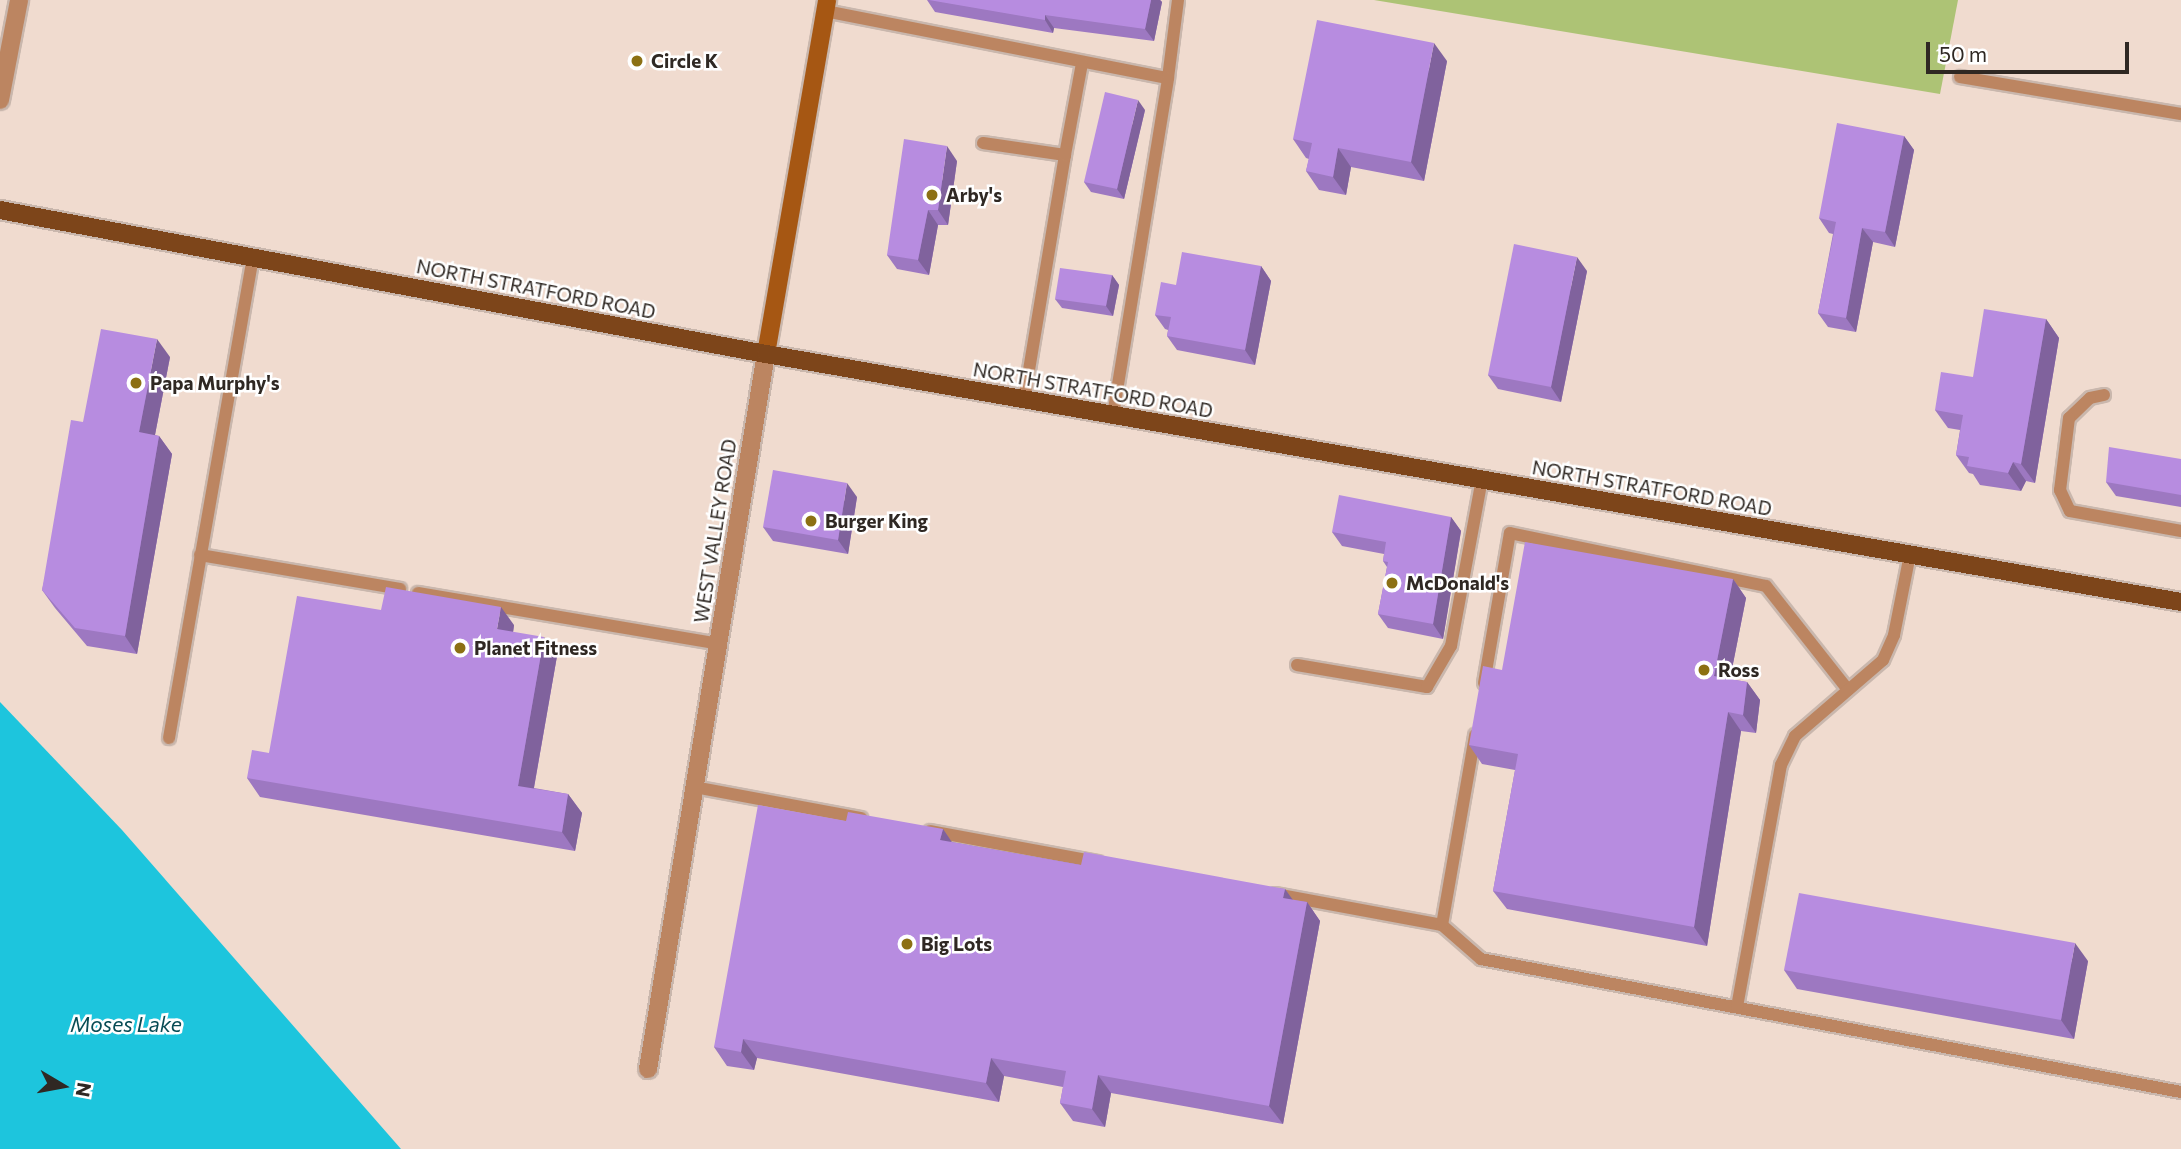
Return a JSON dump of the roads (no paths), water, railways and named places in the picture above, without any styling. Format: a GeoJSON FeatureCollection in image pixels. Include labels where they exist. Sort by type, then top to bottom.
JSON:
{"type":"FeatureCollection","features":[{"type":"Feature","properties":{"kind":"main road","name":"WEST VALLEY ROAD"},"geometry":{"type":"LineString","coordinates":[[766,354],[826,5]]}},
{"type":"Feature","properties":{"kind":"main road","name":"NORTH STRATFORD ROAD"},"geometry":{"type":"LineString","coordinates":[[0,210],[766,354],[2181,602]]}},
{"type":"Feature","properties":{"kind":"street"},"geometry":{"type":"LineString","coordinates":[[0,100],[19,0]]}},
{"type":"Feature","properties":{"kind":"street","name":"WEST VALLEY ROAD"},"geometry":{"type":"LineString","coordinates":[[648,1069],[766,354]]}},
{"type":"Feature","properties":{"kind":"lane"},"geometry":{"type":"LineString","coordinates":[[1113,415],[1168,78],[1178,0]]}},
{"type":"Feature","properties":{"kind":"lane"},"geometry":{"type":"LineString","coordinates":[[826,5],[1082,63],[1168,78]]}},
{"type":"Feature","properties":{"kind":"lane"},"geometry":{"type":"LineString","coordinates":[[1024,399],[1082,63]]}},
{"type":"Feature","properties":{"kind":"lane"},"geometry":{"type":"LineString","coordinates":[[1960,76],[2181,114]]}},
{"type":"Feature","properties":{"kind":"lane"},"geometry":{"type":"LineString","coordinates":[[983,143],[1065,155]]}},
{"type":"Feature","properties":{"kind":"lane"},"geometry":{"type":"LineString","coordinates":[[169,738],[253,256]]}},
{"type":"Feature","properties":{"kind":"lane"},"geometry":{"type":"LineString","coordinates":[[2104,395],[2090,398],[2069,418],[2060,490],[2070,511],[2181,531]]}},
{"type":"Feature","properties":{"kind":"lane"},"geometry":{"type":"LineString","coordinates":[[1297,665],[1427,687],[1451,646],[1482,479]]}},
{"type":"Feature","properties":{"kind":"lane"},"geometry":{"type":"LineString","coordinates":[[1482,695],[1510,533],[1766,586],[1848,690]]}},
{"type":"Feature","properties":{"kind":"lane"},"geometry":{"type":"LineString","coordinates":[[1737,1007],[1781,765],[1795,736],[1883,660],[1894,635],[1910,554]]}},
{"type":"Feature","properties":{"kind":"lane"},"geometry":{"type":"LineString","coordinates":[[200,555],[718,644]]}},
{"type":"Feature","properties":{"kind":"lane"},"geometry":{"type":"LineString","coordinates":[[1442,925],[1477,722]]}},
{"type":"Feature","properties":{"kind":"lane"},"geometry":{"type":"LineString","coordinates":[[694,787],[871,820]]}},
{"type":"Feature","properties":{"kind":"lane"},"geometry":{"type":"LineString","coordinates":[[918,828],[1106,863]]}},
{"type":"Feature","properties":{"kind":"lane"},"geometry":{"type":"LineString","coordinates":[[1267,893],[1442,925],[1481,958],[2181,1092]]}},
{"type":"Feature","properties":{"kind":"water","name":"Moses Lake"},"geometry":{"type":"Polygon","coordinates":[[[0,702],[122,830],[401,1149],[0,1149],[0,702]]]}},
{"type":"Feature","properties":{"kind":"place","name":"Circle K"},"geometry":{"type":"Point","coordinates":[637,61]}},
{"type":"Feature","properties":{"kind":"place","name":"Arby's"},"geometry":{"type":"Point","coordinates":[932,195]}},
{"type":"Feature","properties":{"kind":"place","name":"Papa Murphy's"},"geometry":{"type":"Point","coordinates":[136,383]}},
{"type":"Feature","properties":{"kind":"place","name":"Burger King"},"geometry":{"type":"Point","coordinates":[811,521]}},
{"type":"Feature","properties":{"kind":"place","name":"McDonald's"},"geometry":{"type":"Point","coordinates":[1392,583]}},
{"type":"Feature","properties":{"kind":"place","name":"Planet Fitness"},"geometry":{"type":"Point","coordinates":[460,648]}},
{"type":"Feature","properties":{"kind":"place","name":"Ross"},"geometry":{"type":"Point","coordinates":[1704,670]}},
{"type":"Feature","properties":{"kind":"place","name":"Big Lots"},"geometry":{"type":"Point","coordinates":[907,944]}}]}
